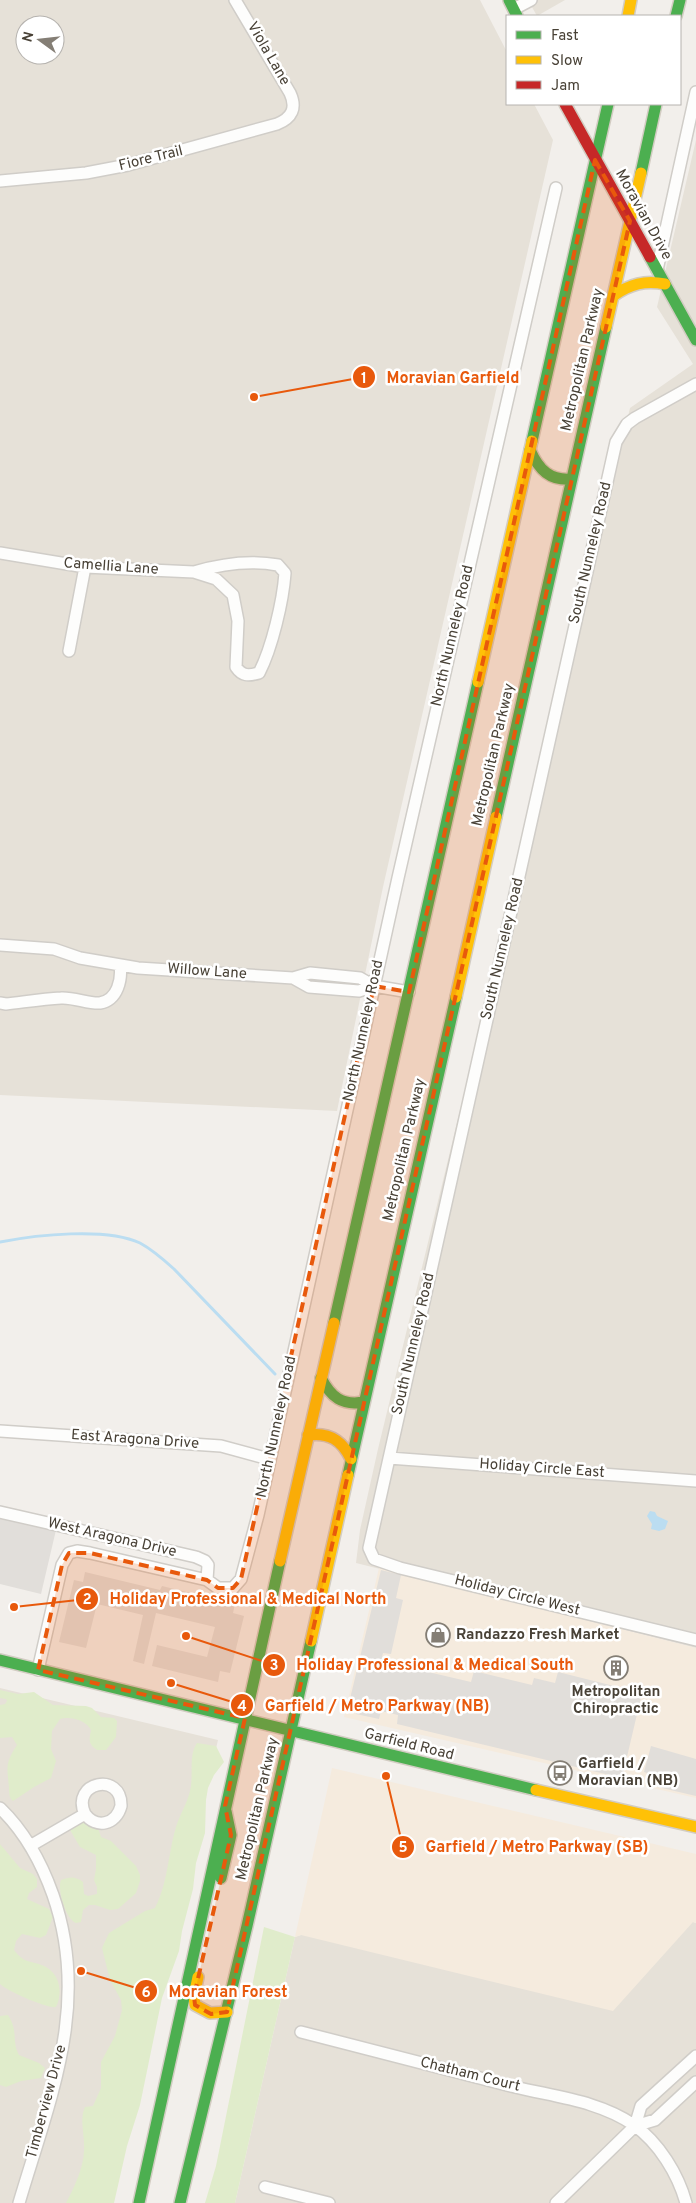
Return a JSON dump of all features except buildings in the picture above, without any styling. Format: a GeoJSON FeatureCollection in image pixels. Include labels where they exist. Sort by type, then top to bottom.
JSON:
{"type":"FeatureCollection","features":[{"type":"Feature","properties":{"kind":"main road"},"geometry":{"type":"LineString","coordinates":[[628,15],[631,0]]}},
{"type":"Feature","properties":{"kind":"main road"},"geometry":{"type":"LineString","coordinates":[[676,15],[680,0]]}},
{"type":"Feature","properties":{"kind":"main road","name":"Moravian Drive"},"geometry":{"type":"LineString","coordinates":[[566,105],[696,340]]}},
{"type":"Feature","properties":{"kind":"main road","name":"Metropolitan Parkway"},"geometry":{"type":"LineString","coordinates":[[140,2203],[225,1806],[608,105]]}},
{"type":"Feature","properties":{"kind":"main road","name":"Metropolitan Parkway"},"geometry":{"type":"LineString","coordinates":[[180,2203],[227,2012],[656,105]]}},
{"type":"Feature","properties":{"kind":"main road"},"geometry":{"type":"LineString","coordinates":[[613,296],[636,282],[649,281],[665,284]]}},
{"type":"Feature","properties":{"kind":"main road"},"geometry":{"type":"LineString","coordinates":[[530,450],[535,463],[544,475],[558,480],[572,479]]}},
{"type":"Feature","properties":{"kind":"main road"},"geometry":{"type":"LineString","coordinates":[[321,1378],[326,1389],[338,1401],[350,1404],[364,1402]]}},
{"type":"Feature","properties":{"kind":"main road"},"geometry":{"type":"LineString","coordinates":[[308,1435],[324,1433],[332,1435],[343,1444],[351,1460]]}},
{"type":"Feature","properties":{"kind":"main road","name":"Garfield Road"},"geometry":{"type":"LineString","coordinates":[[0,1660],[291,1729],[440,1768],[696,1827]]}},
{"type":"Feature","properties":{"kind":"main road"},"geometry":{"type":"LineString","coordinates":[[225,1806],[231,1835],[194,1996],[195,2005],[204,2012],[211,2014],[227,2012]]}},
{"type":"Feature","properties":{"kind":"street","name":"Viola Lane"},"geometry":{"type":"LineString","coordinates":[[235,0],[290,93],[294,101],[293,111]]}},
{"type":"Feature","properties":{"kind":"street"},"geometry":{"type":"LineString","coordinates":[[513,8],[531,0]]}},
{"type":"Feature","properties":{"kind":"street"},"geometry":{"type":"LineString","coordinates":[[657,270],[690,144],[696,92]]}},
{"type":"Feature","properties":{"kind":"street","name":"Fiore Trail"},"geometry":{"type":"LineString","coordinates":[[0,180],[86,173],[128,165],[277,124],[287,118],[293,111]]}},
{"type":"Feature","properties":{"kind":"street","name":"North Nunneley Road"},"geometry":{"type":"LineString","coordinates":[[38,1670],[62,1565],[69,1553],[77,1551],[90,1553],[206,1580],[218,1588],[233,1588],[241,1579],[258,1515],[374,986],[556,188]]}},
{"type":"Feature","properties":{"kind":"street","name":"South Nunneley Road"},"geometry":{"type":"LineString","coordinates":[[371,1554],[369,1541],[616,442],[627,424],[635,418],[696,384]]}},
{"type":"Feature","properties":{"kind":"street","name":"Camellia Lane"},"geometry":{"type":"LineString","coordinates":[[0,553],[85,567],[194,572],[216,579],[233,595],[238,621],[236,667],[240,673],[248,676],[258,673],[265,661],[284,590],[285,573],[278,565],[268,563],[218,565],[194,572]]}},
{"type":"Feature","properties":{"kind":"street"},"geometry":{"type":"LineString","coordinates":[[69,651],[85,567]]}},
{"type":"Feature","properties":{"kind":"street","name":"Willow Lane"},"geometry":{"type":"LineString","coordinates":[[0,945],[54,949],[80,958],[138,968],[293,978],[310,973],[352,977],[360,978],[374,986],[409,992]]}},
{"type":"Feature","properties":{"kind":"street"},"geometry":{"type":"LineString","coordinates":[[0,1003],[63,998],[100,1003],[111,997],[117,990],[121,977],[120,965]]}},
{"type":"Feature","properties":{"kind":"street","name":"East Aragona Drive"},"geometry":{"type":"LineString","coordinates":[[0,1431],[221,1446],[269,1459]]}},
{"type":"Feature","properties":{"kind":"street","name":"Holiday Circle East"},"geometry":{"type":"LineString","coordinates":[[389,1458],[696,1481]]}},
{"type":"Feature","properties":{"kind":"street","name":"West Aragona Drive"},"geometry":{"type":"LineString","coordinates":[[0,1512],[196,1557],[205,1561],[208,1565],[206,1580]]}},
{"type":"Feature","properties":{"kind":"street","name":"Holiday Circle West"},"geometry":{"type":"LineString","coordinates":[[371,1554],[380,1562],[400,1568],[696,1640]]}},
{"type":"Feature","properties":{"kind":"street","name":"Timberview Drive"},"geometry":{"type":"LineString","coordinates":[[0,1808],[30,1846],[50,1885],[61,1917],[68,1954],[69,2001],[61,2060],[19,2203]]}},
{"type":"Feature","properties":{"kind":"street"},"geometry":{"type":"LineString","coordinates":[[30,1846],[84,1814]]}},
{"type":"Feature","properties":{"kind":"street","name":"Chatham Court"},"geometry":{"type":"LineString","coordinates":[[301,2032],[531,2091],[582,2101],[620,2117],[636,2126],[651,2140],[668,2162],[681,2186],[686,2203]]}},
{"type":"Feature","properties":{"kind":"street"},"geometry":{"type":"LineString","coordinates":[[636,2126],[641,2106],[696,2056]]}},
{"type":"Feature","properties":{"kind":"street"},"geometry":{"type":"LineString","coordinates":[[556,2203],[636,2126],[655,2120],[696,2082]]}},
{"type":"Feature","properties":{"kind":"street"},"geometry":{"type":"LineString","coordinates":[[266,2187],[329,2203]]}},
{"type":"Feature","properties":{"kind":"highlighted area"},"geometry":{"type":"Polygon","coordinates":[[[595,160],[630,221],[227,2012],[211,2014],[195,2005],[194,1996],[231,1835],[225,1806],[245,1718],[38,1670],[62,1565],[69,1553],[90,1553],[207,1580],[218,1588],[233,1588],[241,1579],[374,986],[409,992],[595,160]]]}},
{"type":"Feature","properties":{"kind":"shaded area"},"geometry":{"type":"Polygon","coordinates":[[[0,0],[480,0],[506,50],[506,105],[535,105],[553,140],[383,887],[337,1111],[0,1095],[0,0]]]}},
{"type":"Feature","properties":{"kind":"shaded area"},"geometry":{"type":"Polygon","coordinates":[[[528,0],[565,0],[539,15],[536,15],[528,0]]]}},
{"type":"Feature","properties":{"kind":"shaded area"},"geometry":{"type":"Polygon","coordinates":[[[696,140],[696,1648],[356,1563],[360,1530],[378,1449],[630,408],[693,364],[657,307],[696,140]]]}},
{"type":"Feature","properties":{"kind":"shaded area"},"geometry":{"type":"Polygon","coordinates":[[[0,1517],[56,1530],[41,1594],[0,1584],[0,1517]]]}},
{"type":"Feature","properties":{"kind":"shaded area"},"geometry":{"type":"Polygon","coordinates":[[[379,1568],[696,1648],[696,1798],[344,1717],[379,1568]]]}},
{"type":"Feature","properties":{"kind":"shaded area"},"geometry":{"type":"Polygon","coordinates":[[[381,1570],[401,1575],[396,1598],[403,1600],[391,1654],[383,1653],[381,1661],[471,1682],[474,1671],[532,1685],[534,1678],[555,1683],[558,1672],[642,1693],[622,1778],[397,1724],[398,1715],[381,1711],[379,1719],[356,1714],[357,1705],[349,1703],[381,1570]]]}},
{"type":"Feature","properties":{"kind":"shaded area"},"geometry":{"type":"Polygon","coordinates":[[[85,1572],[160,1590],[162,1586],[235,1604],[233,1613],[244,1616],[230,1673],[220,1671],[218,1682],[152,1666],[157,1645],[207,1657],[215,1627],[156,1613],[144,1664],[133,1661],[143,1615],[97,1604],[86,1648],[59,1642],[74,1580],[83,1582],[85,1572]]]}},
{"type":"Feature","properties":{"kind":"shaded area"},"geometry":{"type":"Polygon","coordinates":[[[0,1688],[218,1740],[107,2203],[0,2203],[0,1688]]]}},
{"type":"Feature","properties":{"kind":"shaded area"},"geometry":{"type":"Polygon","coordinates":[[[651,1746],[696,1759],[696,1796],[645,1784],[647,1773],[644,1772],[651,1746]]]}},
{"type":"Feature","properties":{"kind":"shaded area"},"geometry":{"type":"Polygon","coordinates":[[[332,1768],[696,1854],[696,1923],[693,1922],[613,2011],[301,1935],[295,1937],[332,1768]]]}},
{"type":"Feature","properties":{"kind":"shaded area"},"geometry":{"type":"Polygon","coordinates":[[[696,1923],[696,2203],[235,2203],[295,1937],[301,1935],[696,1923]]]}},
{"type":"Feature","properties":{"kind":"green space"},"geometry":{"type":"Polygon","coordinates":[[[0,1690],[18,1694],[34,1692],[53,1705],[86,1706],[92,1708],[101,1717],[114,1718],[117,1721],[116,1737],[106,1750],[97,1750],[91,1744],[91,1730],[82,1721],[60,1719],[52,1731],[51,1749],[56,1761],[51,1778],[13,1801],[9,1793],[8,1765],[10,1756],[17,1745],[12,1737],[0,1738],[0,1705],[5,1704],[7,1701],[0,1698],[0,1690]]]}},
{"type":"Feature","properties":{"kind":"green space"},"geometry":{"type":"Polygon","coordinates":[[[197,1743],[216,1746],[224,1762],[214,1775],[208,1788],[205,1833],[196,1863],[193,1889],[179,1951],[162,1998],[140,2105],[127,2146],[114,2203],[66,2203],[84,2157],[83,2112],[85,2107],[93,2106],[101,2088],[101,2062],[115,2036],[122,2010],[121,2000],[110,1980],[102,1948],[109,1933],[145,1911],[155,1908],[163,1889],[173,1837],[190,1791],[192,1760],[197,1743]]]}},
{"type":"Feature","properties":{"kind":"green space"},"geometry":{"type":"Polygon","coordinates":[[[82,1820],[98,1828],[101,1837],[111,1841],[136,1866],[140,1875],[140,1881],[136,1893],[118,1909],[110,1910],[89,1905],[83,1910],[81,1922],[76,1923],[69,1916],[63,1904],[60,1890],[61,1880],[77,1879],[83,1882],[84,1894],[88,1896],[97,1894],[94,1880],[96,1855],[80,1847],[70,1830],[71,1825],[82,1820]]]}},
{"type":"Feature","properties":{"kind":"green space"},"geometry":{"type":"Polygon","coordinates":[[[0,1844],[20,1868],[33,1874],[37,1879],[37,1887],[29,1893],[27,1899],[49,1909],[53,1917],[46,1935],[40,1938],[22,1934],[16,1941],[14,1950],[22,1958],[51,1970],[57,1979],[60,1990],[56,2007],[28,1999],[0,1984],[0,1844]]]}},
{"type":"Feature","properties":{"kind":"green space"},"geometry":{"type":"Polygon","coordinates":[[[264,1927],[295,1937],[235,2203],[205,2203],[216,2166],[264,1927]]]}},
{"type":"Feature","properties":{"kind":"green space"},"geometry":{"type":"Polygon","coordinates":[[[8,2015],[13,2026],[15,2045],[19,2055],[39,2063],[45,2068],[41,2078],[21,2081],[6,2087],[0,2085],[0,2016],[8,2015]]]}},
{"type":"Feature","properties":{"kind":"water"},"geometry":{"type":"Polygon","coordinates":[[[650,1511],[655,1512],[657,1516],[668,1521],[665,1529],[659,1531],[651,1529],[652,1524],[647,1516],[650,1511]]]}},
{"type":"Feature","properties":{"kind":"waterway"},"geometry":{"type":"LineString","coordinates":[[0,1242],[51,1235],[90,1234],[126,1238],[140,1243],[174,1269],[275,1374]]}},
{"type":"Feature","properties":{"kind":"traffic: fast"},"geometry":{"type":"LineString","coordinates":[[509,0],[516,15]]}},
{"type":"Feature","properties":{"kind":"traffic: fast"},"geometry":{"type":"LineString","coordinates":[[676,15],[680,0]]}},
{"type":"Feature","properties":{"kind":"traffic: fast"},"geometry":{"type":"LineString","coordinates":[[532,441],[608,105]]}},
{"type":"Feature","properties":{"kind":"traffic: fast"},"geometry":{"type":"LineString","coordinates":[[641,173],[656,105]]}},
{"type":"Feature","properties":{"kind":"traffic: fast"},"geometry":{"type":"LineString","coordinates":[[650,257],[696,340]]}},
{"type":"Feature","properties":{"kind":"traffic: fast"},"geometry":{"type":"LineString","coordinates":[[496,817],[606,327]]}},
{"type":"Feature","properties":{"kind":"traffic: fast"},"geometry":{"type":"LineString","coordinates":[[530,450],[537,463],[546,473],[557,478],[572,479]]}},
{"type":"Feature","properties":{"kind":"traffic: fast"},"geometry":{"type":"LineString","coordinates":[[334,1323],[478,682]]}},
{"type":"Feature","properties":{"kind":"traffic: fast"},"geometry":{"type":"LineString","coordinates":[[348,1475],[456,997]]}},
{"type":"Feature","properties":{"kind":"traffic: fast"},"geometry":{"type":"LineString","coordinates":[[321,1378],[338,1399],[349,1403],[364,1402]]}},
{"type":"Feature","properties":{"kind":"traffic: fast"},"geometry":{"type":"LineString","coordinates":[[139,2203],[280,1561]]}},
{"type":"Feature","properties":{"kind":"traffic: fast"},"geometry":{"type":"LineString","coordinates":[[180,2203],[247,1926],[311,1641]]}},
{"type":"Feature","properties":{"kind":"traffic: fast"},"geometry":{"type":"LineString","coordinates":[[0,1660],[536,1790]]}},
{"type":"Feature","properties":{"kind":"traffic: fast"},"geometry":{"type":"LineString","coordinates":[[221,1878],[231,1835],[226,1811]]}},
{"type":"Feature","properties":{"kind":"traffic: slow"},"geometry":{"type":"LineString","coordinates":[[628,15],[631,0]]}},
{"type":"Feature","properties":{"kind":"traffic: slow"},"geometry":{"type":"LineString","coordinates":[[606,327],[641,173]]}},
{"type":"Feature","properties":{"kind":"traffic: slow"},"geometry":{"type":"LineString","coordinates":[[613,296],[625,288],[638,284],[651,282],[665,284]]}},
{"type":"Feature","properties":{"kind":"traffic: slow"},"geometry":{"type":"LineString","coordinates":[[478,682],[532,441]]}},
{"type":"Feature","properties":{"kind":"traffic: slow"},"geometry":{"type":"LineString","coordinates":[[456,997],[496,817]]}},
{"type":"Feature","properties":{"kind":"traffic: slow"},"geometry":{"type":"LineString","coordinates":[[280,1561],[334,1323]]}},
{"type":"Feature","properties":{"kind":"traffic: slow"},"geometry":{"type":"LineString","coordinates":[[308,1435],[316,1434],[334,1439],[339,1442],[351,1459]]}},
{"type":"Feature","properties":{"kind":"traffic: slow"},"geometry":{"type":"LineString","coordinates":[[311,1641],[348,1475]]}},
{"type":"Feature","properties":{"kind":"traffic: slow"},"geometry":{"type":"LineString","coordinates":[[536,1790],[696,1827]]}},
{"type":"Feature","properties":{"kind":"traffic: slow"},"geometry":{"type":"LineString","coordinates":[[198,1977],[194,1996],[195,2005],[210,2013],[227,2012]]}},
{"type":"Feature","properties":{"kind":"traffic: jam"},"geometry":{"type":"LineString","coordinates":[[566,105],[650,257]]}},
{"type":"Feature","properties":{"kind":"place","name":"Moravian Garfield"},"geometry":{"type":"Point","coordinates":[254,397]}},
{"type":"Feature","properties":{"kind":"place","name":"Holiday Professional & Medical North"},"geometry":{"type":"Point","coordinates":[14,1607]}},
{"type":"Feature","properties":{"kind":"place","name":"Randazzo Fresh Market"},"geometry":{"type":"Point","coordinates":[438,1635]}},
{"type":"Feature","properties":{"kind":"place","name":"Holiday Professional & Medical South"},"geometry":{"type":"Point","coordinates":[186,1636]}},
{"type":"Feature","properties":{"kind":"place","name":"Metropolitan Chiropractic"},"geometry":{"type":"Point","coordinates":[616,1668]}},
{"type":"Feature","properties":{"kind":"place","name":"Garfield / Metro Parkway (NB)"},"geometry":{"type":"Point","coordinates":[171,1683]}},
{"type":"Feature","properties":{"kind":"place","name":"Garfield / Moravian (NB)"},"geometry":{"type":"Point","coordinates":[560,1773]}},
{"type":"Feature","properties":{"kind":"place","name":"Garfield / Metro Parkway (SB)"},"geometry":{"type":"Point","coordinates":[386,1776]}},
{"type":"Feature","properties":{"kind":"place","name":"Moravian Forest"},"geometry":{"type":"Point","coordinates":[81,1971]}}]}
